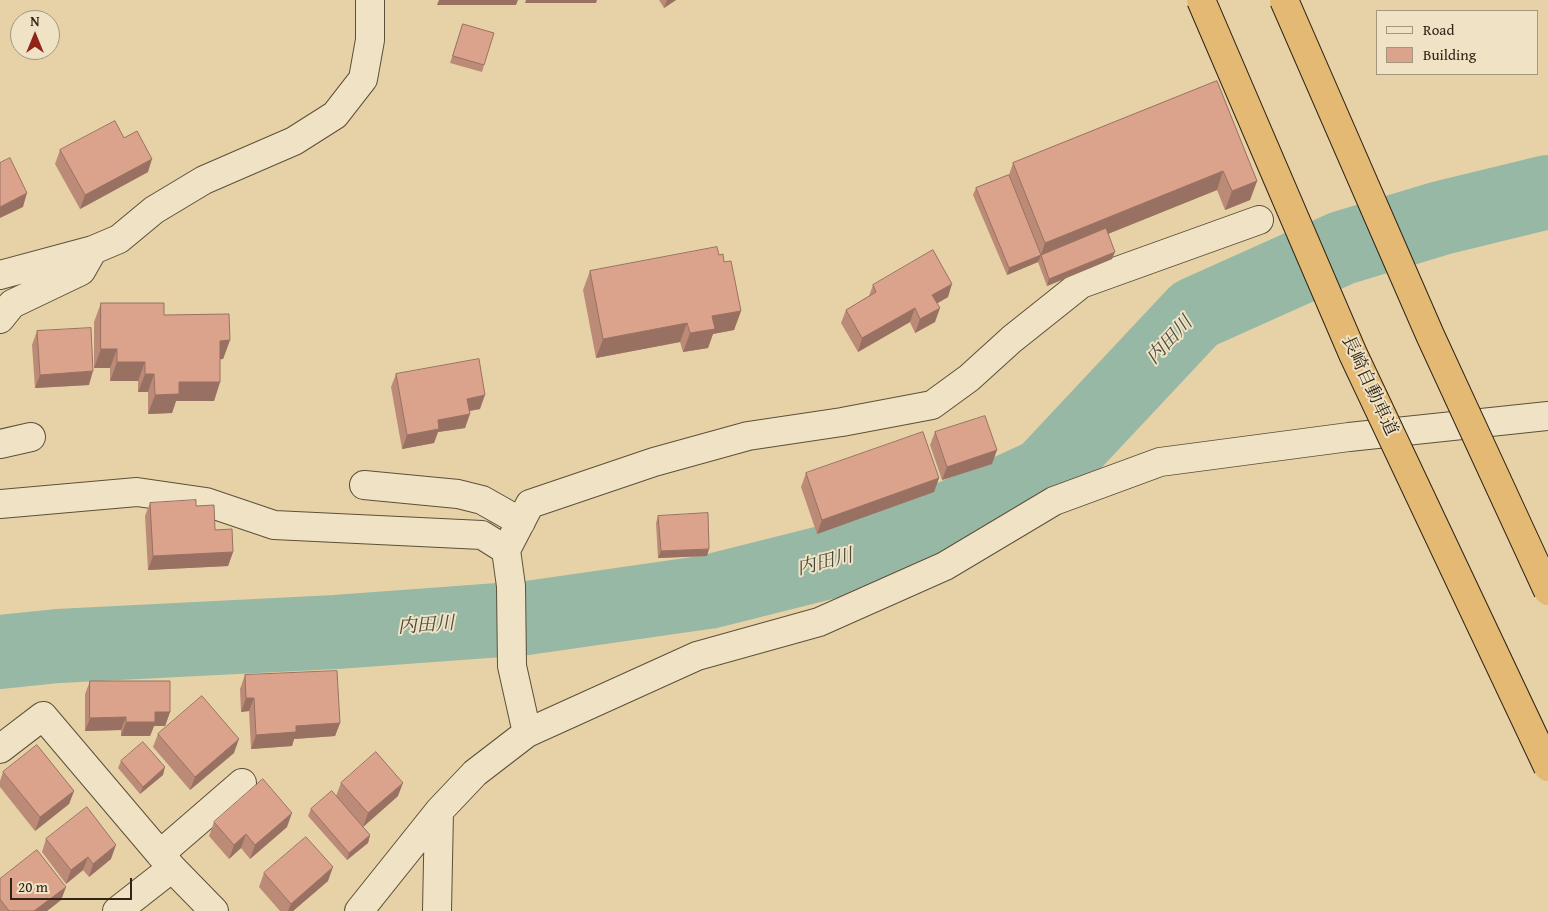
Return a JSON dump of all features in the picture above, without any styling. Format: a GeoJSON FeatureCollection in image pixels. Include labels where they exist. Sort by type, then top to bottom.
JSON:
{"type":"FeatureCollection","features":[{"type":"Feature","properties":{"kind":"highway","name":"長崎自動車道"},"geometry":{"type":"LineString","coordinates":[[1201,0],[1353,354],[1548,767]]}},
{"type":"Feature","properties":{"kind":"highway"},"geometry":{"type":"LineString","coordinates":[[1284,0],[1430,335],[1548,591]]}},
{"type":"Feature","properties":{"kind":"street"},"geometry":{"type":"LineString","coordinates":[[0,275],[92,250],[119,240],[154,210],[204,180],[294,141],[335,115],[363,79],[370,40],[370,0]]}},
{"type":"Feature","properties":{"kind":"street"},"geometry":{"type":"LineString","coordinates":[[527,733],[512,666],[511,586],[506,550],[530,504],[654,462],[748,436],[842,422],[932,405],[969,378],[1012,339],[1081,284],[1259,220]]}},
{"type":"Feature","properties":{"kind":"street"},"geometry":{"type":"LineString","coordinates":[[0,319],[12,304],[81,271],[92,250]]}},
{"type":"Feature","properties":{"kind":"street"},"geometry":{"type":"LineString","coordinates":[[359,911],[440,811],[475,773],[527,733],[697,656],[818,622],[837,614],[945,566],[1054,501],[1160,462],[1349,437],[1548,416]]}},
{"type":"Feature","properties":{"kind":"street"},"geometry":{"type":"LineString","coordinates":[[0,444],[31,437]]}},
{"type":"Feature","properties":{"kind":"street"},"geometry":{"type":"LineString","coordinates":[[364,485],[458,494],[482,500],[521,522]]}},
{"type":"Feature","properties":{"kind":"street"},"geometry":{"type":"LineString","coordinates":[[0,504],[137,492],[206,502],[274,525],[482,535],[506,550]]}},
{"type":"Feature","properties":{"kind":"street"},"geometry":{"type":"LineString","coordinates":[[0,749],[43,716],[166,861],[214,911]]}},
{"type":"Feature","properties":{"kind":"street"},"geometry":{"type":"LineString","coordinates":[[117,911],[242,783]]}},
{"type":"Feature","properties":{"kind":"street"},"geometry":{"type":"LineString","coordinates":[[437,911],[440,811]]}},
{"type":"Feature","properties":{"kind":"building"},"geometry":{"type":"Polygon","coordinates":[[[463,24],[494,33],[484,65],[453,56],[463,24]]]}},
{"type":"Feature","properties":{"kind":"building"},"geometry":{"type":"Polygon","coordinates":[[[1217,81],[1257,181],[1232,191],[1223,171],[1045,243],[1013,163],[1217,81]]]}},
{"type":"Feature","properties":{"kind":"building"},"geometry":{"type":"Polygon","coordinates":[[[115,121],[124,138],[137,131],[152,159],[85,195],[60,150],[115,121]]]}},
{"type":"Feature","properties":{"kind":"building"},"geometry":{"type":"Polygon","coordinates":[[[10,158],[27,193],[0,207],[0,163],[10,158]]]}},
{"type":"Feature","properties":{"kind":"building"},"geometry":{"type":"Polygon","coordinates":[[[1009,175],[1041,255],[1009,268],[976,188],[1009,175]]]}},
{"type":"Feature","properties":{"kind":"building"},"geometry":{"type":"Polygon","coordinates":[[[1106,228],[1115,252],[1049,279],[1041,255],[1106,228]]]}},
{"type":"Feature","properties":{"kind":"building"},"geometry":{"type":"Polygon","coordinates":[[[717,247],[719,255],[723,254],[724,262],[731,261],[741,311],[712,316],[715,329],[690,333],[687,323],[603,339],[590,271],[717,247]]]}},
{"type":"Feature","properties":{"kind":"building"},"geometry":{"type":"Polygon","coordinates":[[[933,250],[952,284],[932,295],[940,308],[920,319],[915,308],[862,338],[846,310],[876,292],[873,285],[933,250]]]}},
{"type":"Feature","properties":{"kind":"building"},"geometry":{"type":"Polygon","coordinates":[[[101,303],[164,303],[164,315],[229,314],[230,340],[220,341],[220,382],[179,382],[179,394],[155,395],[154,374],[145,374],[145,362],[117,362],[117,349],[101,349],[101,303]]]}},
{"type":"Feature","properties":{"kind":"building"},"geometry":{"type":"Polygon","coordinates":[[[91,328],[93,371],[40,375],[37,331],[91,328]]]}},
{"type":"Feature","properties":{"kind":"building"},"geometry":{"type":"Polygon","coordinates":[[[479,359],[485,395],[467,399],[470,414],[438,420],[439,429],[407,435],[396,374],[479,359]]]}},
{"type":"Feature","properties":{"kind":"building"},"geometry":{"type":"Polygon","coordinates":[[[985,416],[997,450],[947,467],[935,432],[985,416]]]}},
{"type":"Feature","properties":{"kind":"building"},"geometry":{"type":"Polygon","coordinates":[[[923,432],[939,478],[822,520],[806,473],[923,432]]]}},
{"type":"Feature","properties":{"kind":"building"},"geometry":{"type":"Polygon","coordinates":[[[196,500],[196,506],[214,505],[215,530],[232,529],[233,552],[153,556],[150,503],[196,500]]]}},
{"type":"Feature","properties":{"kind":"building"},"geometry":{"type":"Polygon","coordinates":[[[708,513],[709,549],[661,551],[658,516],[708,513]]]}},
{"type":"Feature","properties":{"kind":"building"},"geometry":{"type":"Polygon","coordinates":[[[337,671],[340,723],[296,726],[296,732],[256,735],[254,698],[246,698],[245,675],[337,671]]]}},
{"type":"Feature","properties":{"kind":"building"},"geometry":{"type":"Polygon","coordinates":[[[90,681],[170,681],[170,712],[155,712],[155,722],[126,722],[126,717],[90,718],[90,681]]]}},
{"type":"Feature","properties":{"kind":"building"},"geometry":{"type":"Polygon","coordinates":[[[202,696],[239,739],[195,777],[158,734],[202,696]]]}},
{"type":"Feature","properties":{"kind":"building"},"geometry":{"type":"Polygon","coordinates":[[[143,742],[165,767],[143,787],[121,761],[143,742]]]}},
{"type":"Feature","properties":{"kind":"building"},"geometry":{"type":"Polygon","coordinates":[[[37,745],[74,791],[40,817],[3,772],[37,745]]]}},
{"type":"Feature","properties":{"kind":"building"},"geometry":{"type":"Polygon","coordinates":[[[376,752],[403,783],[368,813],[341,783],[376,752]]]}},
{"type":"Feature","properties":{"kind":"building"},"geometry":{"type":"Polygon","coordinates":[[[263,779],[292,813],[255,845],[246,834],[234,845],[214,822],[263,779]]]}},
{"type":"Feature","properties":{"kind":"building"},"geometry":{"type":"Polygon","coordinates":[[[332,791],[370,835],[349,853],[311,809],[332,791]]]}},
{"type":"Feature","properties":{"kind":"building"},"geometry":{"type":"Polygon","coordinates":[[[87,807],[116,845],[93,864],[88,857],[71,870],[46,839],[87,807]]]}},
{"type":"Feature","properties":{"kind":"building"},"geometry":{"type":"Polygon","coordinates":[[[306,837],[333,867],[291,904],[264,873],[306,837]]]}},
{"type":"Feature","properties":{"kind":"building"},"geometry":{"type":"Polygon","coordinates":[[[37,850],[66,887],[34,911],[9,911],[0,899],[0,879],[37,850]]]}},
{"type":"Feature","properties":{"kind":"waterway","name":"内田川"},"geometry":{"type":"LineString","coordinates":[[0,652],[58,646],[336,632],[527,618],[708,592],[887,547],[1044,475],[1195,314],[1342,248],[1441,218],[1548,192]]}}]}
